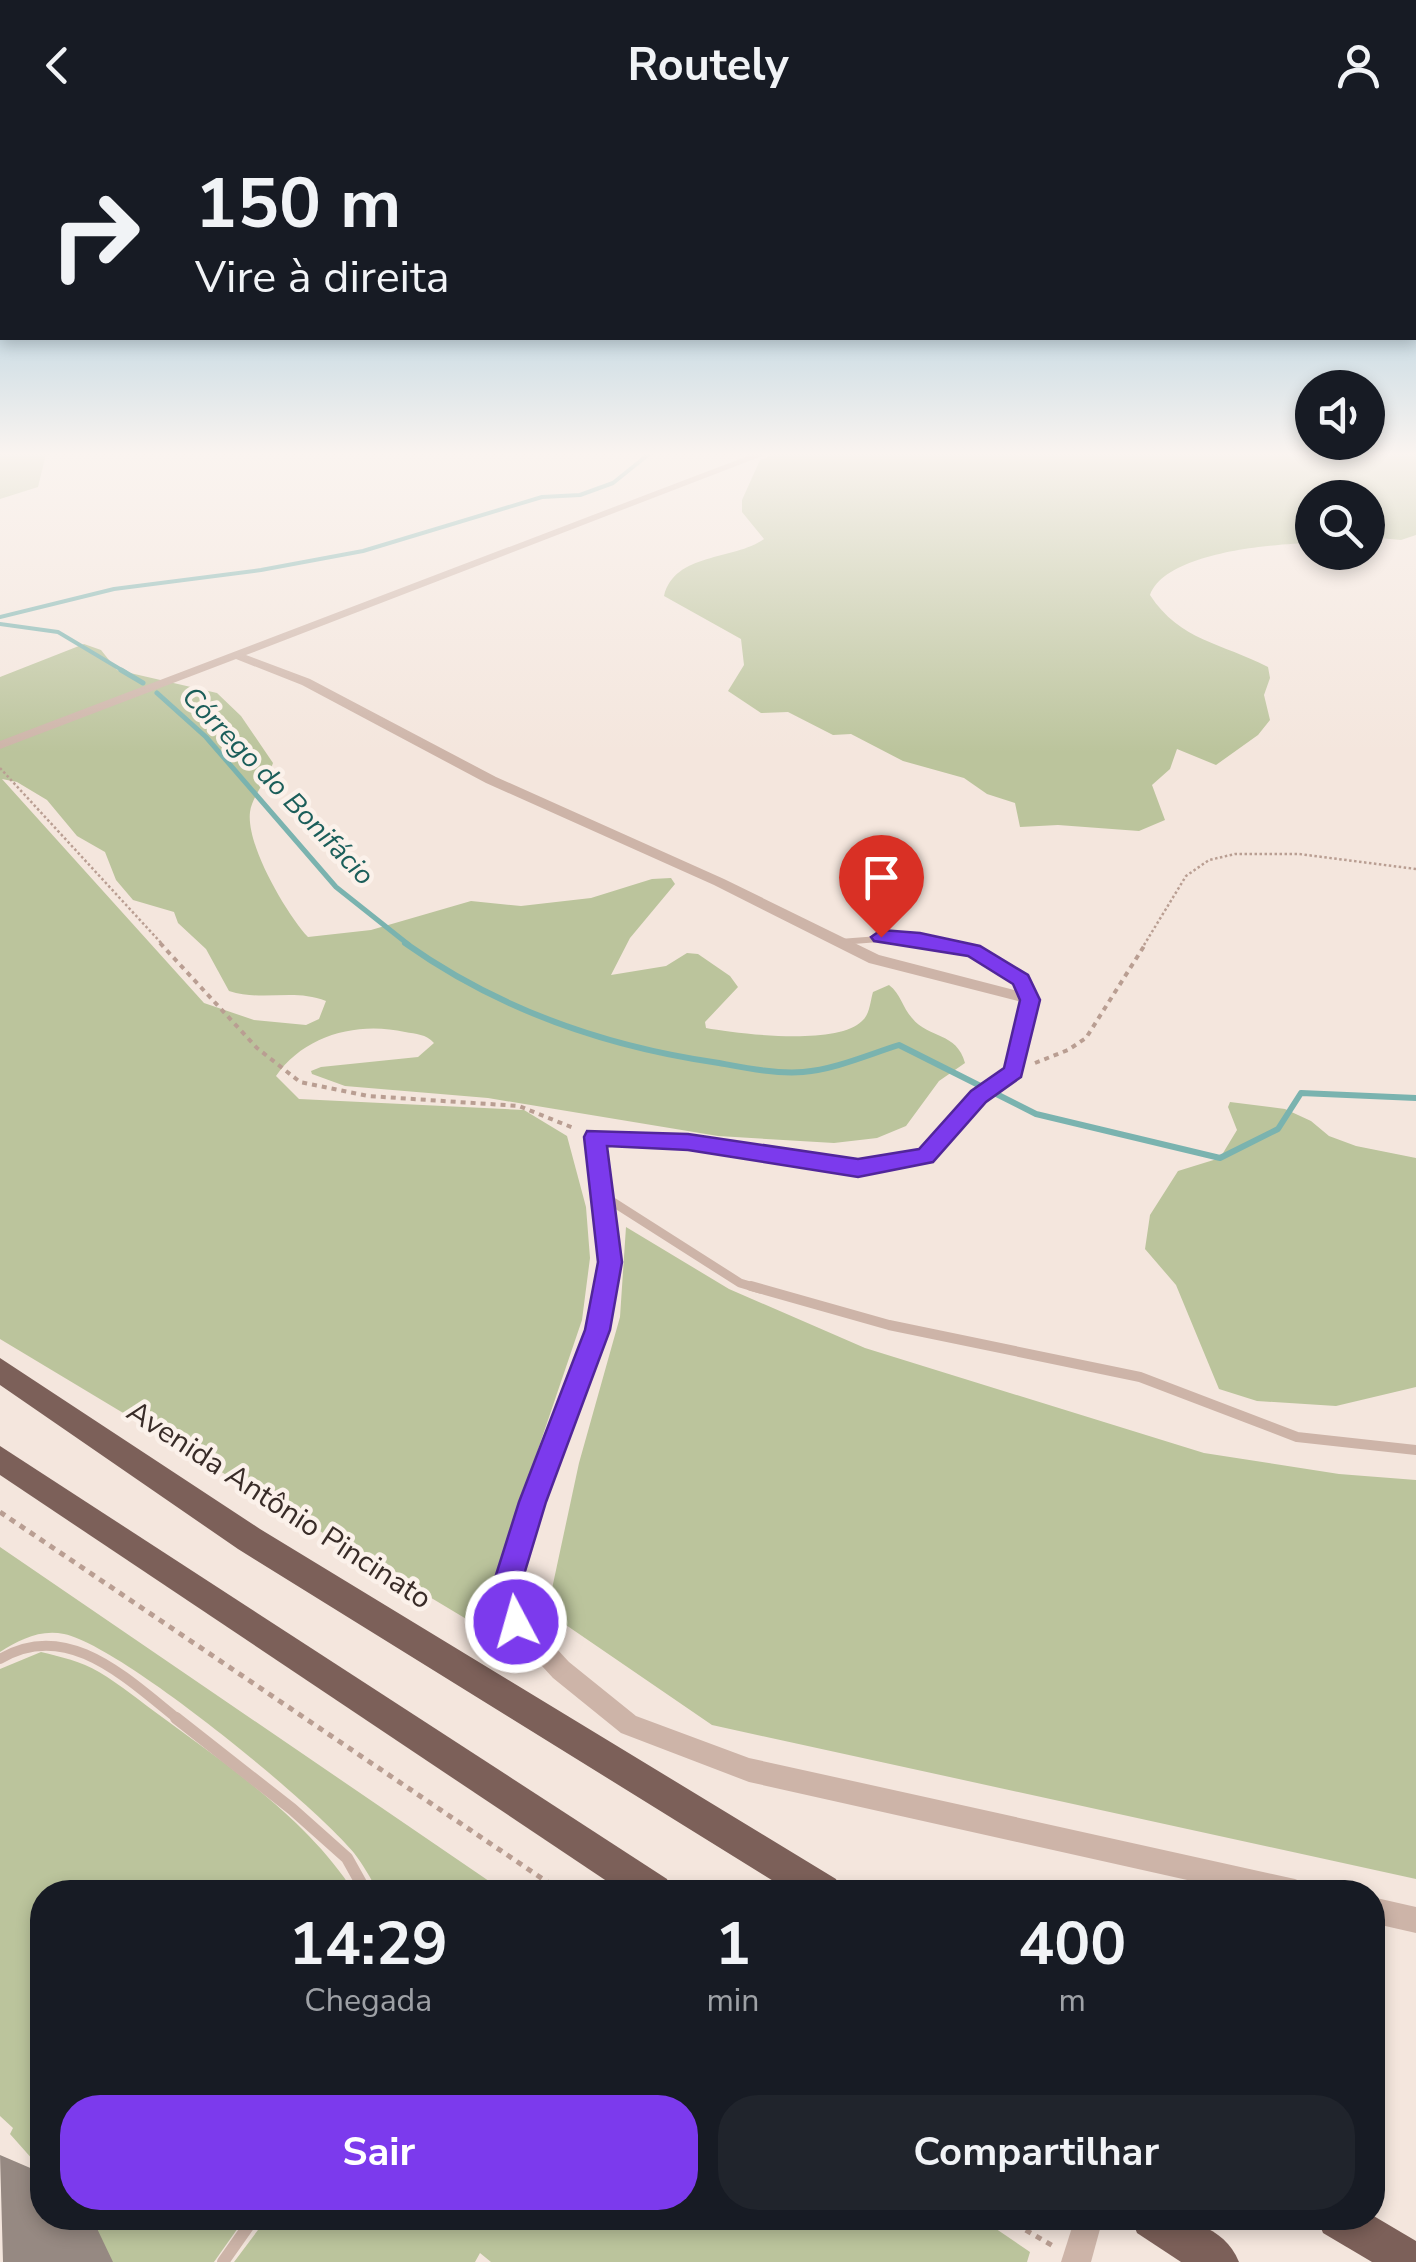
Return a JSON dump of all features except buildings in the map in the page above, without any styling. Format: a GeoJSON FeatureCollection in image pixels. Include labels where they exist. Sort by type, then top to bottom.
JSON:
{"type":"FeatureCollection","features":[{"type":"Feature","properties":{"kind":"main road","name":"Avenida Antônio Pincinato"},"geometry":{"type":"LineString","coordinates":[[0,1370],[249,1539],[803,1880]]}},
{"type":"Feature","properties":{"kind":"main road"},"geometry":{"type":"LineString","coordinates":[[0,1459],[636,1880]]}},
{"type":"Feature","properties":{"kind":"main road"},"geometry":{"type":"LineString","coordinates":[[1170,2230],[1218,2262]]}},
{"type":"Feature","properties":{"kind":"main road"},"geometry":{"type":"LineString","coordinates":[[1358,2230],[1411,2262]]}},
{"type":"Feature","properties":{"kind":"street"},"geometry":{"type":"LineString","coordinates":[[0,745],[502,553]]}},
{"type":"Feature","properties":{"kind":"street"},"geometry":{"type":"LineString","coordinates":[[236,655],[306,682],[491,780],[720,882],[874,959],[1030,1000],[1014,1072],[978,1096],[926,1156],[858,1168],[688,1142],[595,1137],[610,1262],[598,1330],[533,1502],[509,1578],[516,1622],[560,1670],[630,1726],[749,1770],[1241,1880]]}},
{"type":"Feature","properties":{"kind":"street"},"geometry":{"type":"LineString","coordinates":[[1385,1913],[1416,1920]]}},
{"type":"Feature","properties":{"kind":"street"},"geometry":{"type":"LineString","coordinates":[[1076,2261],[1085,2230]]}},
{"type":"Feature","properties":{"kind":"lane"},"geometry":{"type":"LineString","coordinates":[[840,942],[900,938],[974,951],[1021,980],[1030,1000]]}},
{"type":"Feature","properties":{"kind":"lane"},"geometry":{"type":"LineString","coordinates":[[602,1195],[740,1282],[890,1325],[1140,1377],[1298,1437],[1416,1450]]}},
{"type":"Feature","properties":{"kind":"lane"},"geometry":{"type":"LineString","coordinates":[[0,1659],[38,1642],[71,1646],[106,1663],[292,1809],[347,1858],[359,1880]]}},
{"type":"Feature","properties":{"kind":"lane"},"geometry":{"type":"LineString","coordinates":[[223,2262],[246,2230]]}},
{"type":"Feature","properties":{"kind":"path"},"geometry":{"type":"LineString","coordinates":[[0,768],[257,1048],[300,1082],[368,1096],[520,1106],[595,1137]]}},
{"type":"Feature","properties":{"kind":"path"},"geometry":{"type":"LineString","coordinates":[[1014,1072],[1078,1045],[1098,1021],[1124,972],[1148,943],[1192,868],[1272,850],[1416,870]]}},
{"type":"Feature","properties":{"kind":"path"},"geometry":{"type":"LineString","coordinates":[[0,1512],[544,1880]]}},
{"type":"Feature","properties":{"kind":"path"},"geometry":{"type":"LineString","coordinates":[[1025,2230],[1076,2261]]}},
{"type":"Feature","properties":{"kind":"green space"},"geometry":{"type":"Polygon","coordinates":[[[726,553],[1220,553],[1177,569],[1160,580],[1150,595],[1188,632],[1268,667],[1270,678],[1264,695],[1270,720],[1258,735],[1216,765],[1177,749],[1170,769],[1152,785],[1165,820],[1139,831],[1058,825],[1020,827],[1015,803],[987,794],[964,778],[903,761],[851,734],[833,735],[788,712],[761,713],[728,691],[744,665],[741,639],[664,596],[680,572],[726,553]]]}},
{"type":"Feature","properties":{"kind":"green space"},"geometry":{"type":"Polygon","coordinates":[[[84,644],[101,650],[117,670],[217,693],[241,716],[273,763],[251,806],[250,826],[269,878],[308,937],[371,930],[471,901],[521,906],[591,898],[652,879],[671,878],[675,884],[630,938],[611,975],[666,966],[687,953],[698,954],[730,976],[738,987],[705,1022],[706,1028],[787,1036],[849,1029],[865,1018],[873,992],[889,985],[919,1025],[949,1041],[961,1053],[965,1063],[939,1081],[906,1126],[877,1138],[834,1143],[718,1136],[488,1098],[345,1086],[312,1074],[321,1067],[418,1057],[434,1043],[421,1035],[387,1029],[333,1034],[301,1050],[276,1076],[299,1099],[524,1110],[567,1136],[586,1207],[590,1258],[582,1320],[478,1626],[0,1339],[0,677],[84,644]],[[2,779],[204,1003],[254,1020],[306,1025],[319,1019],[326,1001],[314,997],[229,991],[206,949],[178,923],[174,912],[133,900],[116,880],[105,852],[77,836],[47,800],[17,782],[2,779]]]}},
{"type":"Feature","properties":{"kind":"green space"},"geometry":{"type":"Polygon","coordinates":[[[1230,1102],[1285,1109],[1311,1121],[1329,1136],[1356,1146],[1416,1158],[1416,1387],[1336,1406],[1257,1401],[1219,1389],[1176,1285],[1145,1249],[1150,1215],[1178,1171],[1220,1158],[1237,1130],[1228,1107],[1230,1102]]]}},
{"type":"Feature","properties":{"kind":"green space"},"geometry":{"type":"Polygon","coordinates":[[[626,1227],[729,1289],[865,1348],[1204,1453],[1339,1474],[1416,1480],[1416,1879],[712,1725],[547,1612],[579,1463],[620,1317],[626,1227]]]}},
{"type":"Feature","properties":{"kind":"green space"},"geometry":{"type":"Polygon","coordinates":[[[0,1547],[487,1880],[371,1880],[354,1853],[300,1800],[216,1730],[128,1666],[91,1645],[55,1633],[30,1637],[0,1652],[0,1547]]]}},
{"type":"Feature","properties":{"kind":"green space"},"geometry":{"type":"Polygon","coordinates":[[[41,1652],[78,1662],[107,1677],[241,1776],[315,1842],[346,1880],[30,1880],[30,2156],[10,2134],[13,2128],[0,2116],[0,1669],[41,1652]]]}},
{"type":"Feature","properties":{"kind":"green space"},"geometry":{"type":"Polygon","coordinates":[[[89,2230],[237,2230],[214,2262],[106,2262],[89,2230]]]}},
{"type":"Feature","properties":{"kind":"green space"},"geometry":{"type":"Polygon","coordinates":[[[258,2230],[998,2230],[1030,2252],[1027,2262],[491,2262],[480,2253],[475,2262],[234,2262],[258,2230]]]}},
{"type":"Feature","properties":{"kind":"waterway"},"geometry":{"type":"LineString","coordinates":[[0,617],[114,589],[261,570],[350,553]]}},
{"type":"Feature","properties":{"kind":"waterway"},"geometry":{"type":"LineString","coordinates":[[0,624],[58,632],[125,672]]}},
{"type":"Feature","properties":{"kind":"waterway"},"geometry":{"type":"LineString","coordinates":[[121,670],[143,683]]}},
{"type":"Feature","properties":{"kind":"waterway","name":"Córrego do Bonifácio"},"geometry":{"type":"LineString","coordinates":[[157,693],[206,737],[336,887],[409,945]]}},
{"type":"Feature","properties":{"kind":"waterway","name":"Córrego do Bonifácio"},"geometry":{"type":"LineString","coordinates":[[405,943],[516,1006],[636,1047],[750,1069],[803,1072],[899,1045],[1036,1114],[1220,1158],[1278,1129],[1301,1093],[1416,1098]]}},
{"type":"Feature","properties":{"kind":"taxiway"},"geometry":{"type":"LineString","coordinates":[[0,2204],[30,2220]]}},
{"type":"Feature","properties":{"kind":"taxiway"},"geometry":{"type":"LineString","coordinates":[[40,2230],[63,2262]]}},
{"type":"Feature","properties":{"kind":"route"},"geometry":{"type":"LineString","coordinates":[[516,1622],[509,1578],[533,1502],[598,1330],[610,1262],[595,1137],[688,1142],[858,1168],[926,1156],[978,1096],[1014,1072],[1030,1000],[1021,980],[974,951],[881,937]]}}]}
